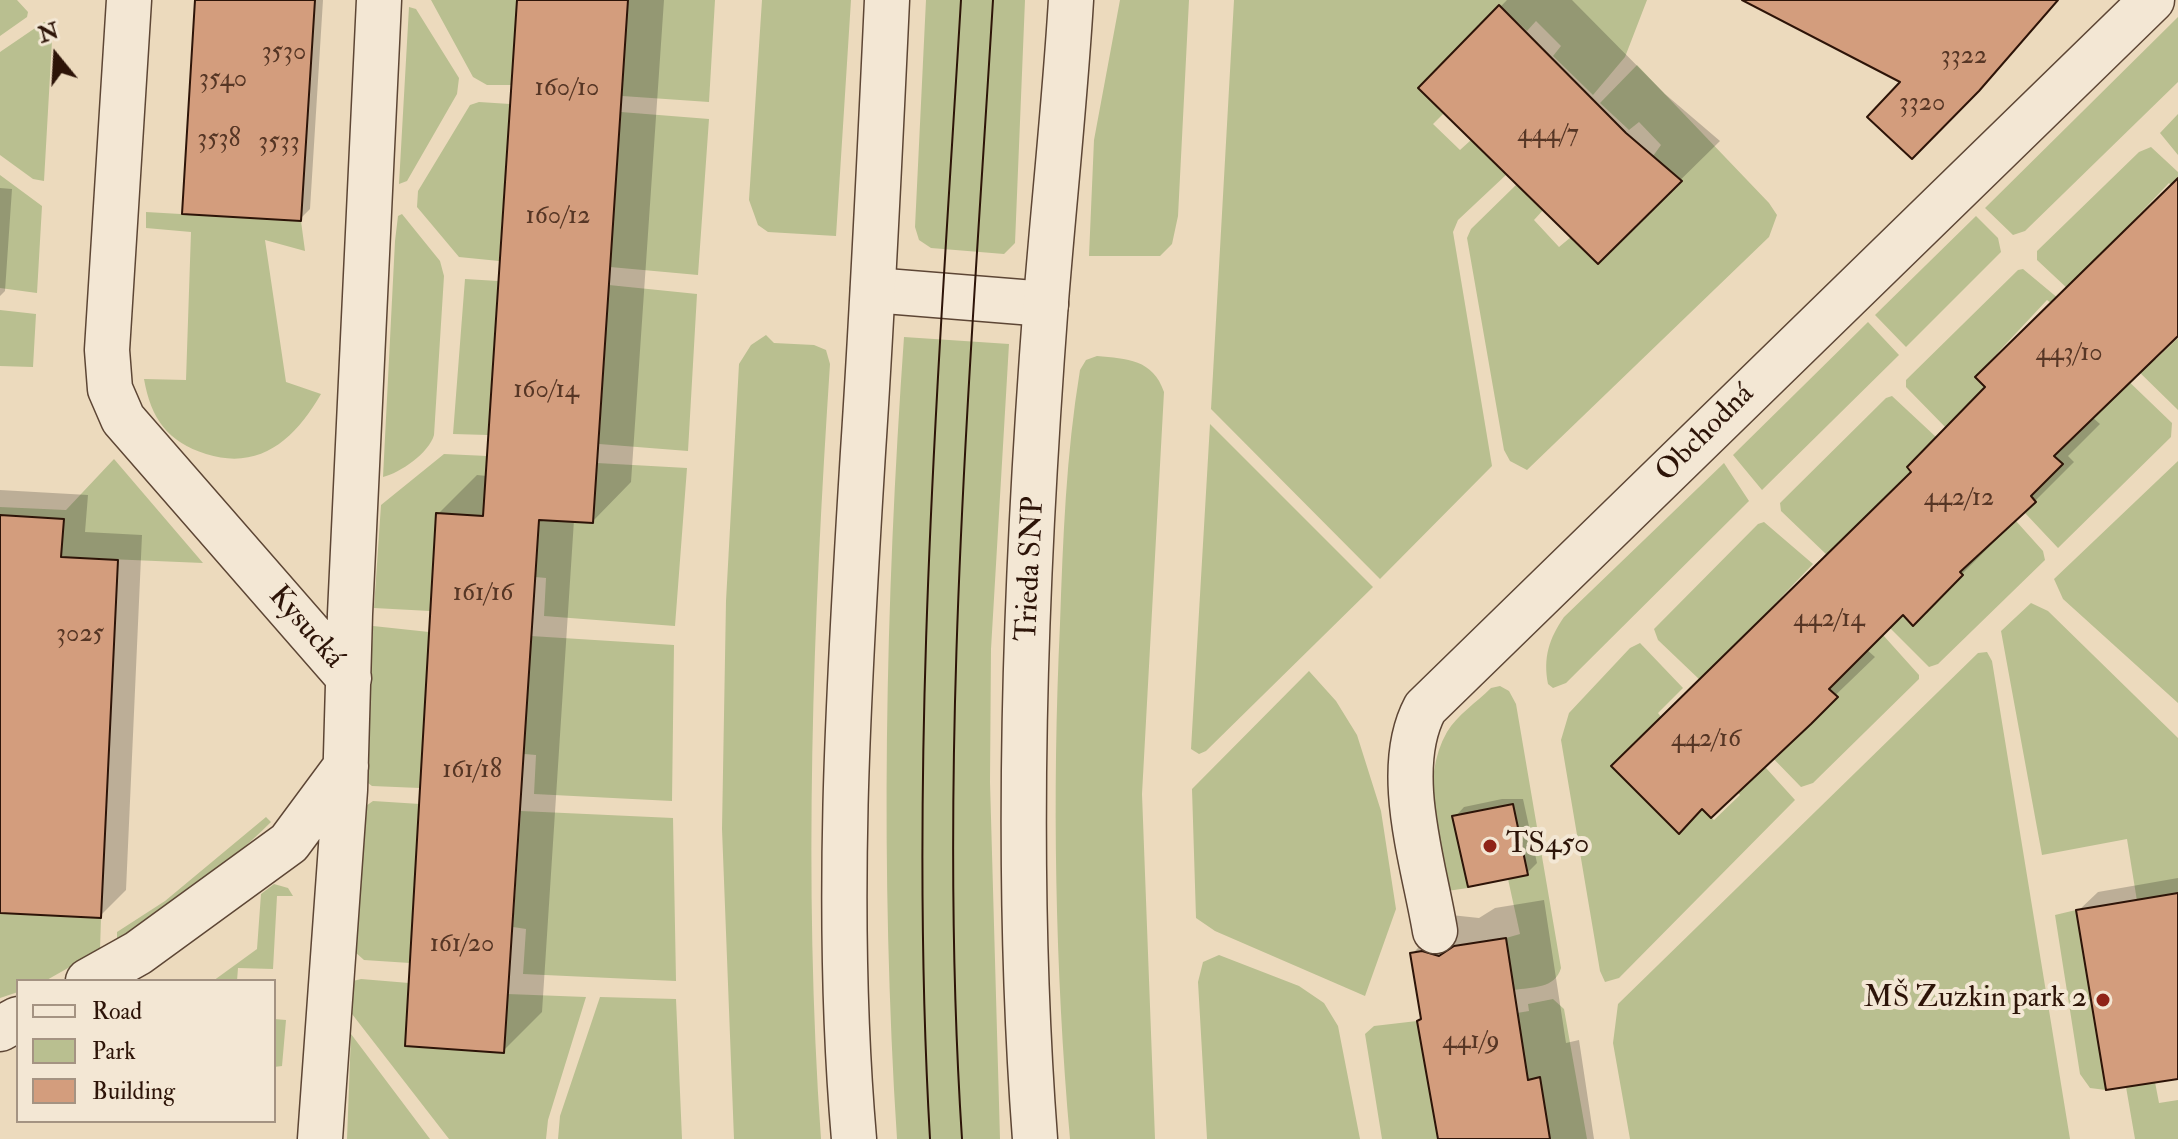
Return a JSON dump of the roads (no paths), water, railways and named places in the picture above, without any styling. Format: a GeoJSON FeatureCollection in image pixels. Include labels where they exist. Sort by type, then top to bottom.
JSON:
{"type":"FeatureCollection","features":[{"type":"Feature","properties":{"kind":"street","name":"Kysucká"},"geometry":{"type":"LineString","coordinates":[[129,0],[107,350],[110,389],[123,419],[349,678]]}},
{"type":"Feature","properties":{"kind":"street","name":"Kysucká"},"geometry":{"type":"LineString","coordinates":[[349,678],[379,0]]}},
{"type":"Feature","properties":{"kind":"street"},"geometry":{"type":"LineString","coordinates":[[854,1139],[845,1006],[843,874],[849,670],[873,290],[887,0]]}},
{"type":"Feature","properties":{"kind":"street","name":"Trieda SNP"},"geometry":{"type":"LineString","coordinates":[[1035,1139],[1025,898],[1026,673],[1046,304],[1071,0]]}},
{"type":"Feature","properties":{"kind":"street","name":"Obchodná"},"geometry":{"type":"LineString","coordinates":[[1435,931],[1411,790],[1410,756],[1414,728],[1425,708],[2152,0]]}},
{"type":"Feature","properties":{"kind":"street"},"geometry":{"type":"LineString","coordinates":[[873,290],[1046,304]]}},
{"type":"Feature","properties":{"kind":"street"},"geometry":{"type":"LineString","coordinates":[[320,1139],[346,766],[349,678]]}},
{"type":"Feature","properties":{"kind":"street"},"geometry":{"type":"LineString","coordinates":[[92,979],[138,953],[289,843],[346,766]]}},
{"type":"Feature","properties":{"kind":"tram line"},"geometry":{"type":"LineString","coordinates":[[930,1139],[924,997],[924,712],[935,427],[961,0]]}},
{"type":"Feature","properties":{"kind":"tram line"},"geometry":{"type":"LineString","coordinates":[[962,1139],[955,997],[955,712],[966,427],[993,0]]}},
{"type":"Feature","properties":{"kind":"place","name":"TS450"},"geometry":{"type":"Point","coordinates":[1490,846]}},
{"type":"Feature","properties":{"kind":"place","name":"MŠ Zuzkin park 2"},"geometry":{"type":"Point","coordinates":[2103,1000]}}]}
